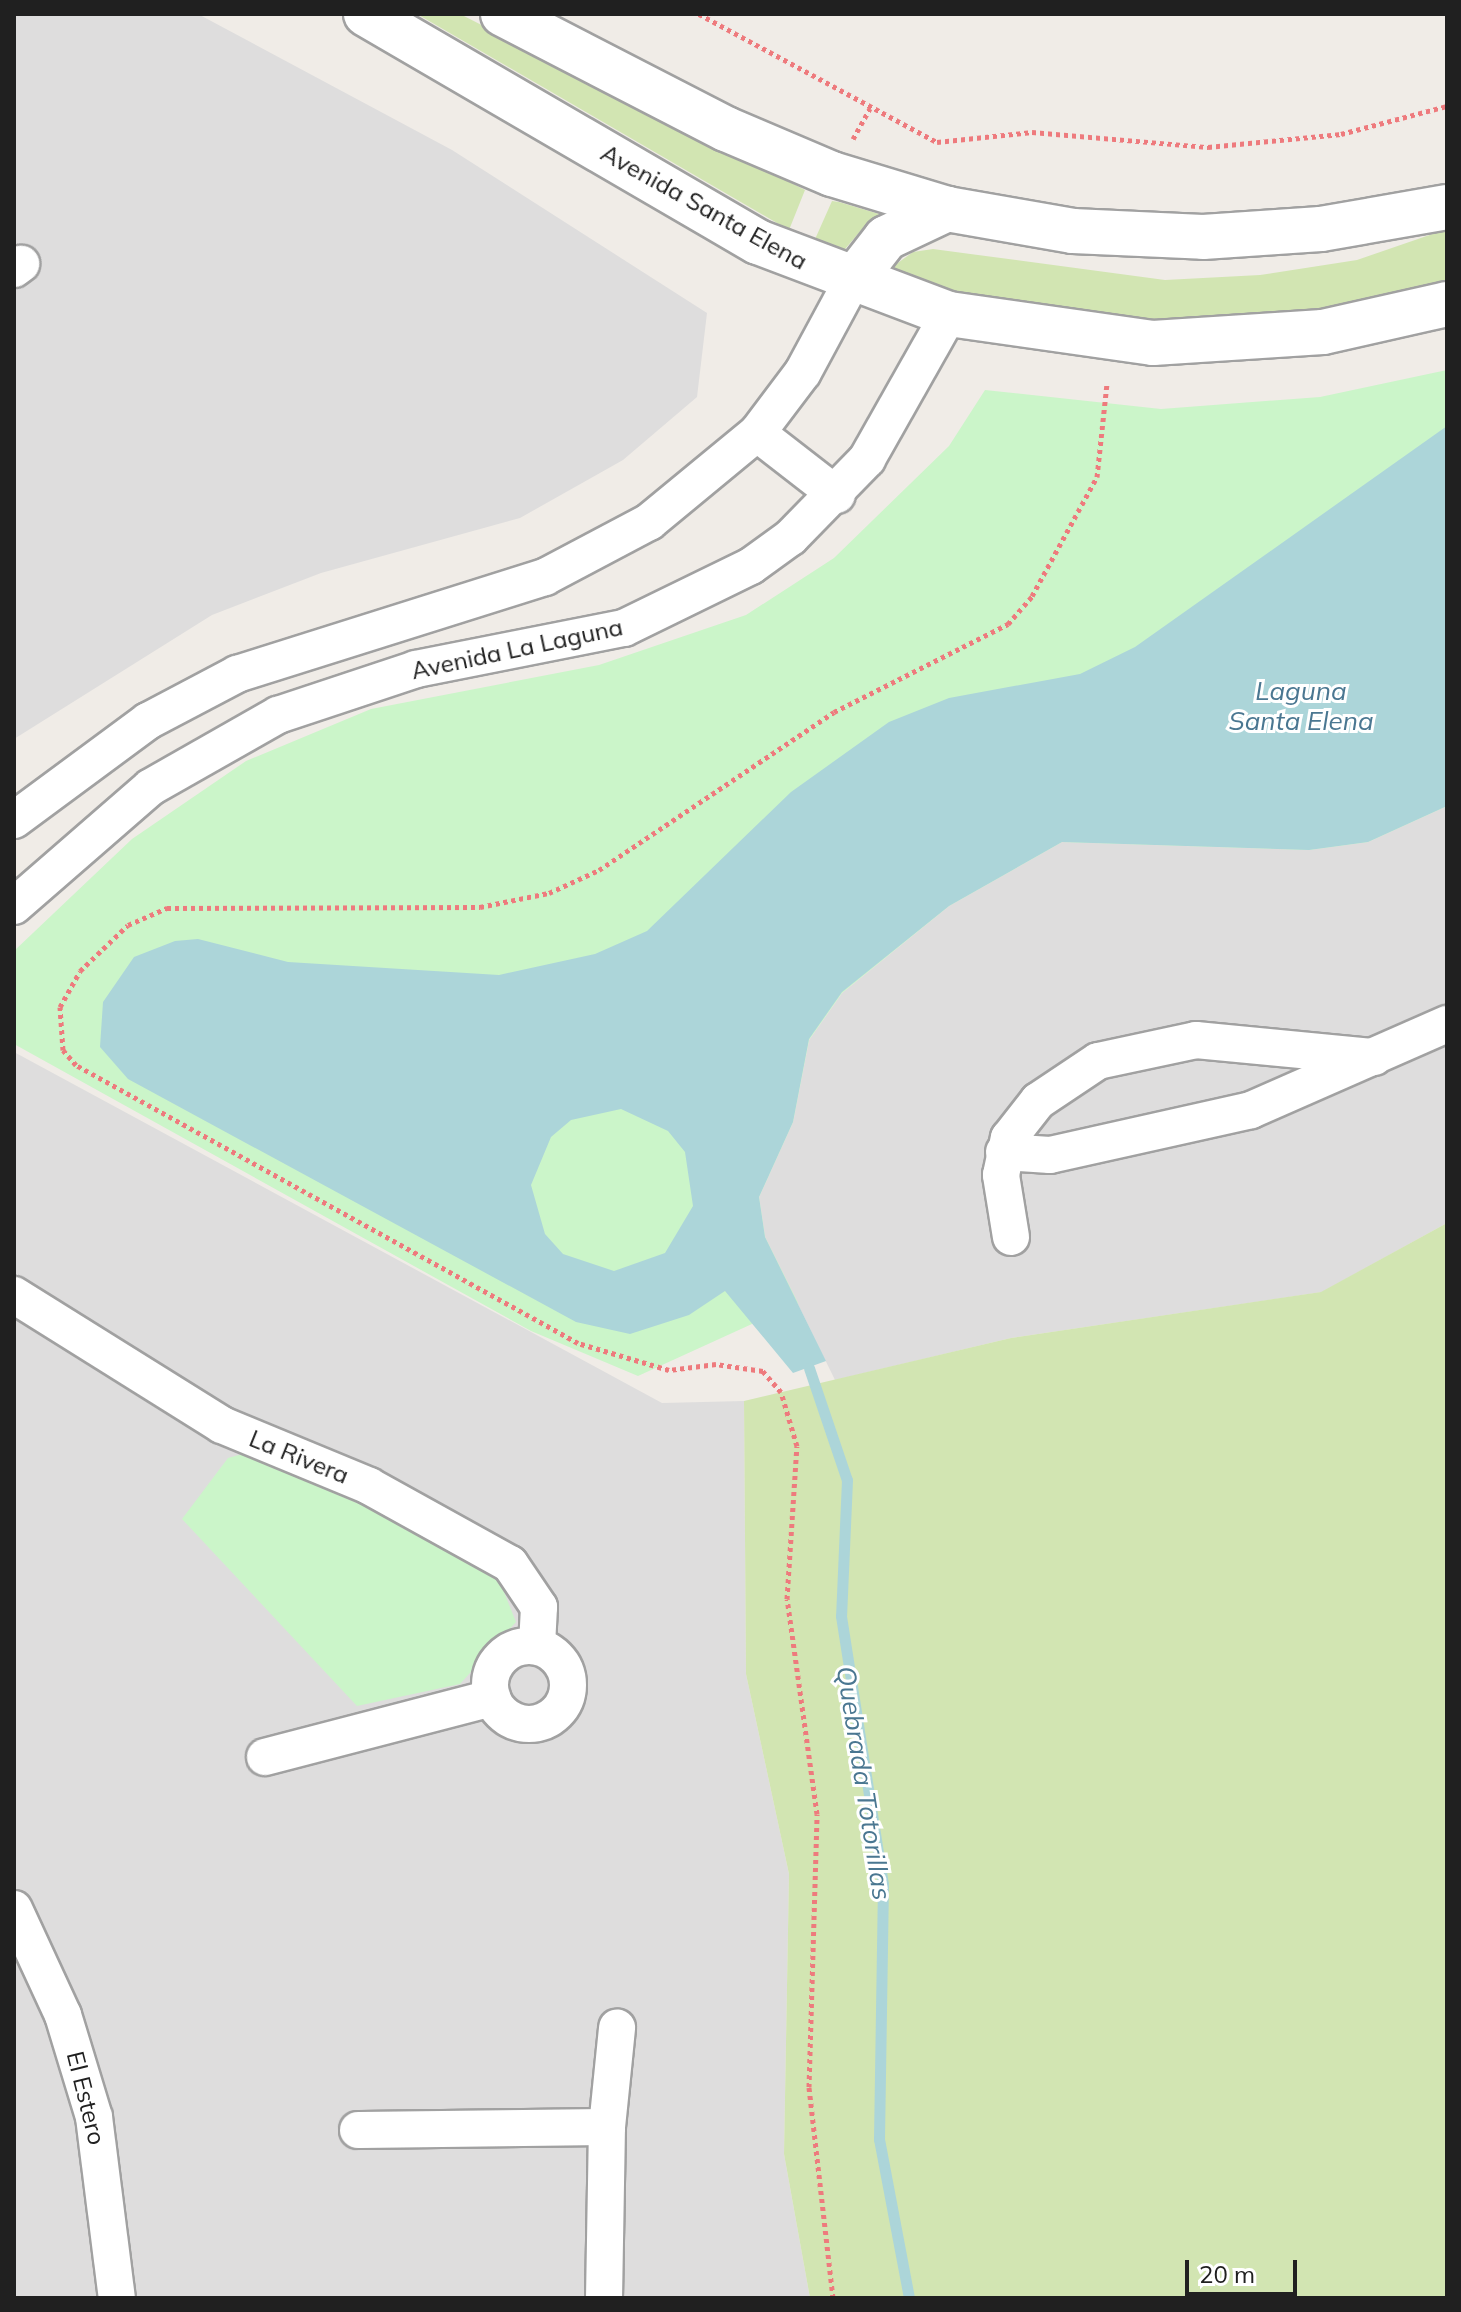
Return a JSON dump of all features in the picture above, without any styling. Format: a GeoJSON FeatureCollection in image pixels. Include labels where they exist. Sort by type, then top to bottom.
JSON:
{"type":"FeatureCollection","features":[{"type":"Feature","properties":{"kind":"street","name":"Avenida Santa Elena"},"geometry":{"type":"LineString","coordinates":[[366,14],[758,242],[851,283],[949,314],[1153,343],[1323,332],[1447,304]]}},
{"type":"Feature","properties":{"kind":"street"},"geometry":{"type":"LineString","coordinates":[[503,14],[726,129],[832,174],[947,209],[1073,231],[1203,237],[1321,229],[1447,207]]}},
{"type":"Feature","properties":{"kind":"street"},"geometry":{"type":"LineString","coordinates":[[14,820],[148,721],[237,674],[583,561],[689,495],[757,433],[803,372],[851,283],[886,238],[947,209]]}},
{"type":"Feature","properties":{"kind":"street","name":"Avenida La Laguna"},"geometry":{"type":"LineString","coordinates":[[14,906],[151,787],[278,715],[380,679],[654,617],[751,566],[837,495],[896,417],[949,314]]}},
{"type":"Feature","properties":{"kind":"street"},"geometry":{"type":"LineString","coordinates":[[757,433],[837,495]]}},
{"type":"Feature","properties":{"kind":"street"},"geometry":{"type":"LineString","coordinates":[[1004,1152],[1050,1155],[1251,1110],[1447,1024]]}},
{"type":"Feature","properties":{"kind":"street"},"geometry":{"type":"LineString","coordinates":[[1011,1237],[1002,1199],[1004,1152],[1038,1101],[1124,1051],[1235,1041],[1374,1057]]}},
{"type":"Feature","properties":{"kind":"street","name":"La Rivera"},"geometry":{"type":"LineString","coordinates":[[14,1295],[222,1425],[369,1486],[510,1564],[539,1607],[537,1646]]}},
{"type":"Feature","properties":{"kind":"street"},"geometry":{"type":"LineString","coordinates":[[537,1646],[566,1672],[560,1711],[523,1725],[505,1716],[492,1698],[499,1660],[537,1646]]}},
{"type":"Feature","properties":{"kind":"street"},"geometry":{"type":"LineString","coordinates":[[265,1757],[492,1698]]}},
{"type":"Feature","properties":{"kind":"street","name":"El Estero"},"geometry":{"type":"LineString","coordinates":[[14,1909],[63,2015],[94,2117],[117,2298]]}},
{"type":"Feature","properties":{"kind":"street"},"geometry":{"type":"LineString","coordinates":[[604,2298],[607,2127],[617,2028]]}},
{"type":"Feature","properties":{"kind":"street"},"geometry":{"type":"LineString","coordinates":[[358,2130],[607,2127]]}},
{"type":"Feature","properties":{"kind":"path"},"geometry":{"type":"LineString","coordinates":[[699,14],[937,142],[1032,132],[1195,147],[1341,134],[1447,106]]}},
{"type":"Feature","properties":{"kind":"path"},"geometry":{"type":"LineString","coordinates":[[849,146],[870,108]]}},
{"type":"Feature","properties":{"kind":"path"},"geometry":{"type":"LineString","coordinates":[[833,2298],[809,2087],[817,1814],[787,1599],[797,1446],[781,1392],[763,1371],[716,1364],[669,1370],[578,1343],[76,1065],[63,1050],[60,1007],[80,971],[128,925],[167,908],[480,907],[549,893],[599,870],[834,712],[1014,617],[1097,477],[1107,383]]}},
{"type":"Feature","properties":{"kind":"shaded area"},"geometry":{"type":"Polygon","coordinates":[[[14,14],[198,14],[452,150],[707,313],[697,397],[623,460],[520,518],[321,573],[212,615],[14,739],[14,14]]]}},
{"type":"Feature","properties":{"kind":"shaded area"},"geometry":{"type":"Polygon","coordinates":[[[1447,806],[1447,1223],[1322,1292],[1011,1338],[835,1380],[765,1237],[759,1197],[793,1122],[809,1040],[842,993],[949,906],[1062,842],[1309,850],[1368,842],[1447,806]]]}},
{"type":"Feature","properties":{"kind":"shaded area"},"geometry":{"type":"Polygon","coordinates":[[[14,1052],[662,1403],[744,1401],[746,1674],[789,1874],[784,2154],[810,2298],[14,2298],[14,1052]]]}},
{"type":"Feature","properties":{"kind":"green space"},"geometry":{"type":"Polygon","coordinates":[[[417,14],[460,14],[805,190],[789,230],[417,14]]]}},
{"type":"Feature","properties":{"kind":"green space"},"geometry":{"type":"Polygon","coordinates":[[[832,201],[886,216],[862,229],[840,255],[812,246],[832,201]]]}},
{"type":"Feature","properties":{"kind":"green space"},"geometry":{"type":"Polygon","coordinates":[[[1447,229],[1447,280],[1317,313],[1135,322],[922,286],[888,270],[913,252],[933,249],[1165,280],[1260,275],[1357,260],[1447,229]]]}},
{"type":"Feature","properties":{"kind":"green space"},"geometry":{"type":"Polygon","coordinates":[[[1447,370],[1447,806],[1368,842],[1309,850],[1062,842],[949,906],[842,993],[809,1040],[793,1122],[759,1197],[765,1237],[798,1303],[638,1376],[531,1331],[14,1044],[14,951],[132,839],[246,761],[371,709],[599,665],[746,615],[834,558],[949,446],[985,390],[1161,409],[1320,397],[1447,370]]]}},
{"type":"Feature","properties":{"kind":"green space"},"geometry":{"type":"Polygon","coordinates":[[[1447,1223],[1447,2298],[810,2298],[784,2154],[789,1874],[746,1674],[744,1401],[1011,1338],[1321,1292],[1447,1223]]]}},
{"type":"Feature","properties":{"kind":"green space"},"geometry":{"type":"Polygon","coordinates":[[[246,1453],[472,1555],[496,1572],[516,1622],[460,1684],[357,1706],[182,1519],[228,1458],[246,1453]]]}},
{"type":"Feature","properties":{"kind":"water","name":"Laguna Santa Elena"},"geometry":{"type":"Polygon","coordinates":[[[1447,426],[1447,806],[1368,842],[1309,850],[1062,842],[949,906],[842,992],[809,1039],[793,1122],[759,1197],[765,1237],[826,1361],[793,1373],[725,1291],[689,1315],[630,1334],[576,1322],[128,1079],[100,1047],[103,1002],[134,957],[175,941],[198,939],[288,962],[499,975],[595,954],[647,931],[791,792],[889,722],[949,698],[1080,674],[1135,647],[1447,426]],[[621,1109],[571,1120],[551,1137],[531,1185],[545,1234],[563,1254],[614,1271],[665,1253],[693,1206],[685,1152],[668,1131],[621,1109]]]}},
{"type":"Feature","properties":{"kind":"waterway","name":"Quebrada Totorillas"},"geometry":{"type":"LineString","coordinates":[[809,1368],[847,1480],[841,1616],[883,1884],[879,2139],[909,2298]]}}]}
